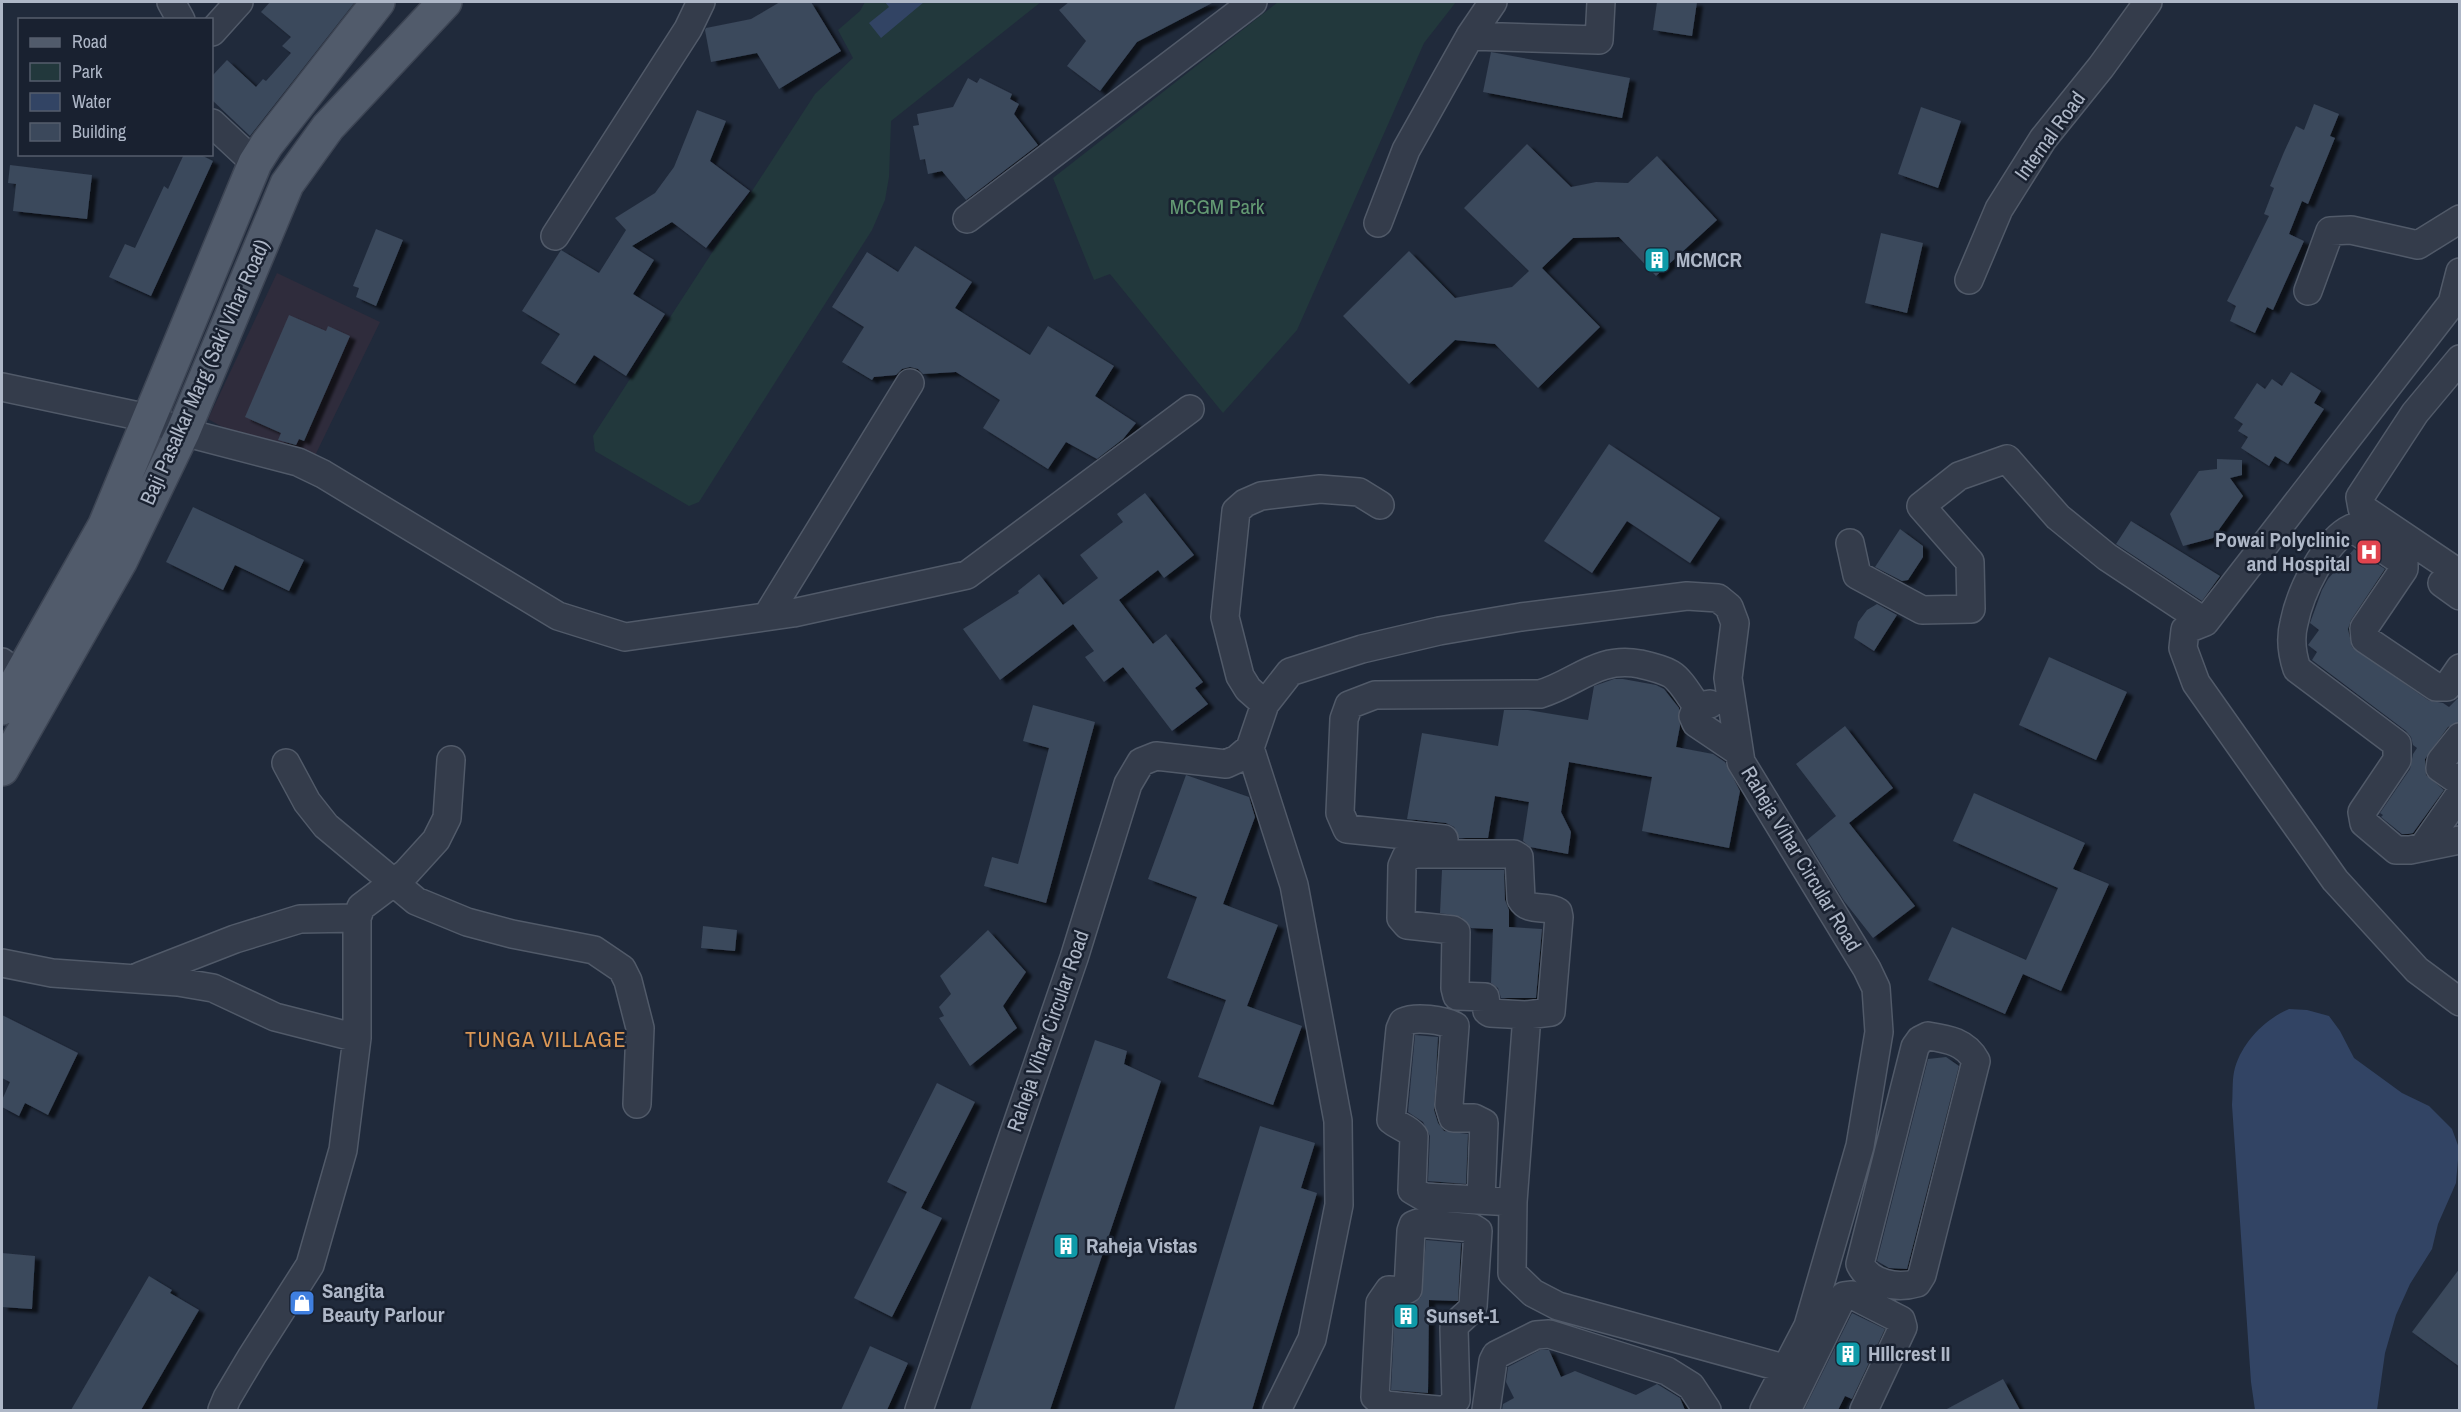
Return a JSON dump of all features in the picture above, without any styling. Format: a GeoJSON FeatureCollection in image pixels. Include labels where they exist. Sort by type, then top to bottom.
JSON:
{"type":"FeatureCollection","features":[{"type":"Feature","properties":{"kind":"main road","name":"Baji Pasalkar Marg (Saki Vihar Road)"},"geometry":{"type":"LineString","coordinates":[[2,708],[23,675],[105,525],[255,163],[267,144],[378,2]]}},
{"type":"Feature","properties":{"kind":"main road","name":"Baji Pasalkar Marg (Saki Vihar Road)"},"geometry":{"type":"LineString","coordinates":[[2,769],[23,675],[122,560],[183,432],[287,184],[328,127],[445,2]]}},
{"type":"Feature","properties":{"kind":"street"},"geometry":{"type":"LineString","coordinates":[[171,2],[180,18]]}},
{"type":"Feature","properties":{"kind":"street"},"geometry":{"type":"LineString","coordinates":[[555,236],[688,30],[700,2]]}},
{"type":"Feature","properties":{"kind":"street"},"geometry":{"type":"LineString","coordinates":[[967,219],[1252,2]]}},
{"type":"Feature","properties":{"kind":"street"},"geometry":{"type":"LineString","coordinates":[[1378,223],[1406,150],[1470,36],[1493,2]]}},
{"type":"Feature","properties":{"kind":"street"},"geometry":{"type":"LineString","coordinates":[[1470,36],[1599,40],[1601,2]]}},
{"type":"Feature","properties":{"kind":"street","name":"Internal Road"},"geometry":{"type":"LineString","coordinates":[[1969,280],[1999,209],[2043,139],[2101,67],[2148,2]]}},
{"type":"Feature","properties":{"kind":"street"},"geometry":{"type":"LineString","coordinates":[[213,30],[228,5]]}},
{"type":"Feature","properties":{"kind":"street"},"geometry":{"type":"LineString","coordinates":[[213,124],[255,163]]}},
{"type":"Feature","properties":{"kind":"street"},"geometry":{"type":"LineString","coordinates":[[2308,291],[2330,231],[2351,230],[2418,245],[2460,219]]}},
{"type":"Feature","properties":{"kind":"street"},"geometry":{"type":"LineString","coordinates":[[2460,272],[2452,303],[2205,622],[2185,630],[2183,648],[2196,683],[2335,880],[2417,970],[2460,1002]]}},
{"type":"Feature","properties":{"kind":"street"},"geometry":{"type":"LineString","coordinates":[[2454,584],[2362,508],[2360,497],[2415,413],[2460,359]]}},
{"type":"Feature","properties":{"kind":"street"},"geometry":{"type":"LineString","coordinates":[[767,616],[910,383]]}},
{"type":"Feature","properties":{"kind":"street"},"geometry":{"type":"LineString","coordinates":[[2,387],[148,418],[183,432],[298,462],[322,474],[558,616],[625,637],[767,616],[967,575],[1190,409]]}},
{"type":"Feature","properties":{"kind":"street"},"geometry":{"type":"LineString","coordinates":[[1850,543],[1857,575],[1922,610],[1971,609],[1970,562],[1921,506],[1959,476],[2007,459],[2058,517],[2107,557],[2205,622]]}},
{"type":"Feature","properties":{"kind":"street"},"geometry":{"type":"LineString","coordinates":[[1265,704],[1248,689],[1240,676],[1225,617],[1236,511],[1245,503],[1261,496],[1320,489],[1359,492],[1380,505]]}},
{"type":"Feature","properties":{"kind":"street"},"geometry":{"type":"LineString","coordinates":[[2460,668],[2447,687],[2436,687],[2366,639],[2364,628],[2404,569],[2404,562],[2352,528],[2341,533],[2311,575],[2293,623],[2292,654],[2297,669],[2397,744],[2397,760],[2362,812],[2364,823],[2396,850],[2410,850],[2460,840]]}},
{"type":"Feature","properties":{"kind":"street","name":"Raheja Vihar Circular Road"},"geometry":{"type":"LineString","coordinates":[[919,1410],[1074,958],[1128,784],[1141,762],[1156,756],[1226,764],[1237,759],[1250,747],[1265,704],[1290,672],[1362,650],[1439,631],[1521,617],[1687,596],[1718,598],[1729,607],[1735,623],[1728,678],[1741,762],[1861,959],[1876,988],[1879,1032],[1860,1146],[1808,1326],[1764,1410]]}},
{"type":"Feature","properties":{"kind":"street"},"geometry":{"type":"LineString","coordinates":[[1452,840],[1347,829],[1340,813],[1344,719],[1349,705],[1360,699],[1376,695],[1540,693],[1557,689],[1612,662],[1626,661],[1672,675],[1697,706]]}},
{"type":"Feature","properties":{"kind":"street"},"geometry":{"type":"LineString","coordinates":[[1697,706],[1708,704],[1732,706]]}},
{"type":"Feature","properties":{"kind":"street"},"geometry":{"type":"LineString","coordinates":[[1697,706],[1694,716],[1696,723],[1739,752]]}},
{"type":"Feature","properties":{"kind":"street"},"geometry":{"type":"LineString","coordinates":[[2460,737],[2441,761],[2440,768],[2460,782]]}},
{"type":"Feature","properties":{"kind":"street"},"geometry":{"type":"LineString","coordinates":[[1250,747],[1294,885],[1338,1121],[1339,1205],[1312,1339],[1276,1410]]}},
{"type":"Feature","properties":{"kind":"street"},"geometry":{"type":"LineString","coordinates":[[222,1410],[226,1398],[310,1265],[344,1150],[357,1038],[357,918],[361,907],[394,881],[436,840],[447,818],[451,760]]}},
{"type":"Feature","properties":{"kind":"street"},"geometry":{"type":"LineString","coordinates":[[286,763],[326,826],[416,901],[467,922],[512,934],[594,950],[621,969],[628,981],[640,1028],[637,1104]]}},
{"type":"Feature","properties":{"kind":"street"},"geometry":{"type":"LineString","coordinates":[[2423,847],[2460,794]]}},
{"type":"Feature","properties":{"kind":"street"},"geometry":{"type":"LineString","coordinates":[[1416,854],[1514,854],[1519,857],[1521,899],[1524,904],[1529,907],[1552,908],[1558,912],[1559,917],[1551,1012],[1527,1015],[1490,1013],[1487,1011],[1485,997],[1457,996],[1455,988],[1456,932],[1407,925],[1401,918],[1402,866],[1406,857],[1416,854]]}},
{"type":"Feature","properties":{"kind":"street"},"geometry":{"type":"LineString","coordinates":[[129,980],[235,939],[291,922],[357,918]]}},
{"type":"Feature","properties":{"kind":"street"},"geometry":{"type":"LineString","coordinates":[[2,963],[52,973],[178,982],[213,988],[275,1017],[357,1038]]}},
{"type":"Feature","properties":{"kind":"street"},"geometry":{"type":"LineString","coordinates":[[1512,1273],[1513,1202],[1527,1015]]}},
{"type":"Feature","properties":{"kind":"street"},"geometry":{"type":"LineString","coordinates":[[1481,1200],[1484,1123],[1474,1118],[1453,1118],[1449,1105],[1455,1026],[1448,1022],[1409,1019],[1403,1022],[1400,1029],[1391,1120],[1397,1126],[1409,1129],[1414,1136],[1412,1190],[1424,1197],[1513,1202]]}},
{"type":"Feature","properties":{"kind":"street"},"geometry":{"type":"LineString","coordinates":[[1928,1036],[1961,1044],[1972,1053],[1976,1061],[1922,1275],[1917,1284],[1907,1286],[1885,1284],[1869,1277],[1860,1264],[1886,1155],[1915,1047],[1920,1040],[1928,1036]]}},
{"type":"Feature","properties":{"kind":"street"},"geometry":{"type":"LineString","coordinates":[[1860,1146],[1886,1155]]}},
{"type":"Feature","properties":{"kind":"street"},"geometry":{"type":"LineString","coordinates":[[1438,1410],[1385,1406],[1375,1397],[1380,1303],[1389,1290],[1408,1289],[1411,1231],[1418,1223],[1473,1228],[1478,1231],[1473,1306],[1469,1314],[1458,1319],[1454,1328],[1456,1401],[1446,1410]]}},
{"type":"Feature","properties":{"kind":"street"},"geometry":{"type":"LineString","coordinates":[[1476,1268],[1512,1273],[1533,1293],[1558,1306],[1787,1369]]}},
{"type":"Feature","properties":{"kind":"street"},"geometry":{"type":"LineString","coordinates":[[1787,1410],[1839,1304],[1845,1296],[1852,1295],[1901,1320],[1903,1327],[1864,1410]]}},
{"type":"Feature","properties":{"kind":"street"},"geometry":{"type":"LineString","coordinates":[[1486,1410],[1493,1360],[1496,1355],[1536,1335],[1549,1334],[1667,1371],[1691,1386],[1707,1410]]}},
{"type":"Feature","properties":{"kind":"shaded area"},"geometry":{"type":"Polygon","coordinates":[[[277,273],[380,322],[306,474],[208,419],[277,273]]]}},
{"type":"Feature","properties":{"kind":"green space"},"geometry":{"type":"Polygon","coordinates":[[[865,2],[1041,2],[891,121],[889,177],[885,200],[872,230],[699,502],[689,506],[595,451],[593,436],[815,94],[853,58],[838,30],[860,11],[865,2]]]}},
{"type":"Feature","properties":{"kind":"green space","name":"MCGM Park"},"geometry":{"type":"Polygon","coordinates":[[[1278,2],[1456,2],[1424,43],[1297,330],[1223,413],[1110,274],[1094,280],[1053,178],[1278,2]]]}},
{"type":"Feature","properties":{"kind":"water"},"geometry":{"type":"Polygon","coordinates":[[[885,2],[924,2],[881,38],[869,23],[889,7],[885,2]]]}},
{"type":"Feature","properties":{"kind":"water"},"geometry":{"type":"Polygon","coordinates":[[[2289,1009],[2307,1010],[2329,1016],[2354,1058],[2402,1093],[2429,1106],[2452,1129],[2459,1148],[2456,1183],[2438,1224],[2432,1249],[2410,1284],[2396,1315],[2385,1353],[2377,1410],[2255,1410],[2251,1382],[2232,1105],[2233,1080],[2237,1062],[2248,1042],[2271,1019],[2289,1009]]]}},
{"type":"Feature","properties":{"kind":"building"},"geometry":{"type":"Polygon","coordinates":[[[270,2],[355,2],[250,136],[213,101],[213,75],[227,60],[256,87],[263,79],[266,81],[291,53],[282,46],[291,37],[261,12],[270,2]]]}},
{"type":"Feature","properties":{"kind":"building"},"geometry":{"type":"Polygon","coordinates":[[[780,2],[811,2],[841,51],[779,89],[757,53],[711,62],[706,28],[751,19],[780,2]]]}},
{"type":"Feature","properties":{"kind":"building"},"geometry":{"type":"Polygon","coordinates":[[[1069,2],[1214,2],[1137,42],[1100,91],[1067,66],[1086,41],[1059,10],[1069,2]]]}},
{"type":"Feature","properties":{"kind":"building"},"geometry":{"type":"Polygon","coordinates":[[[1657,2],[1697,2],[1692,36],[1653,30],[1657,2]]]}},
{"type":"Feature","properties":{"kind":"building"},"geometry":{"type":"Polygon","coordinates":[[[1491,52],[1630,78],[1622,118],[1483,92],[1491,52]]]}},
{"type":"Feature","properties":{"kind":"building"},"geometry":{"type":"Polygon","coordinates":[[[968,78],[977,83],[980,78],[1012,94],[1010,99],[1019,104],[1014,114],[1038,145],[966,200],[942,171],[928,174],[925,159],[920,160],[913,126],[919,125],[917,114],[953,107],[968,78]]]}},
{"type":"Feature","properties":{"kind":"building"},"geometry":{"type":"Polygon","coordinates":[[[2314,104],[2339,114],[2330,136],[2335,138],[2308,204],[2302,201],[2289,234],[2304,241],[2273,310],[2267,307],[2255,333],[2230,321],[2236,306],[2227,301],[2269,216],[2264,214],[2274,188],[2270,186],[2284,152],[2296,126],[2304,130],[2314,104]]]}},
{"type":"Feature","properties":{"kind":"building"},"geometry":{"type":"Polygon","coordinates":[[[1921,107],[1961,121],[1938,188],[1898,174],[1921,107]]]}},
{"type":"Feature","properties":{"kind":"building"},"geometry":{"type":"Polygon","coordinates":[[[697,110],[726,121],[710,161],[750,191],[706,248],[672,222],[632,246],[654,260],[633,294],[665,314],[626,376],[594,355],[575,384],[541,363],[560,334],[522,311],[561,250],[599,273],[626,230],[615,218],[655,193],[674,167],[697,110]]]}},
{"type":"Feature","properties":{"kind":"building","name":"MCMCR"},"geometry":{"type":"Polygon","coordinates":[[[1527,144],[1571,187],[1596,182],[1628,183],[1657,156],[1717,220],[1656,276],[1619,237],[1573,238],[1542,268],[1600,327],[1538,388],[1495,344],[1455,340],[1409,384],[1343,316],[1409,251],[1455,298],[1512,287],[1529,271],[1464,208],[1527,144]]]}},
{"type":"Feature","properties":{"kind":"building"},"geometry":{"type":"Polygon","coordinates":[[[183,156],[203,156],[213,161],[151,296],[109,277],[125,244],[135,248],[164,186],[168,189],[183,156]]]}},
{"type":"Feature","properties":{"kind":"building"},"geometry":{"type":"Polygon","coordinates":[[[10,165],[92,175],[87,219],[13,211],[16,184],[8,183],[10,165]]]}},
{"type":"Feature","properties":{"kind":"building"},"geometry":{"type":"Polygon","coordinates":[[[376,229],[403,240],[376,306],[356,297],[359,288],[353,286],[376,229]]]}},
{"type":"Feature","properties":{"kind":"building"},"geometry":{"type":"Polygon","coordinates":[[[1881,233],[1923,243],[1907,313],[1865,303],[1881,233]]]}},
{"type":"Feature","properties":{"kind":"building"},"geometry":{"type":"Polygon","coordinates":[[[915,246],[972,282],[955,308],[1030,355],[1048,326],[1114,366],[1095,396],[1136,423],[1123,439],[1097,459],[1066,442],[1048,469],[983,428],[1000,400],[956,372],[923,374],[918,369],[910,367],[902,369],[896,375],[874,377],[872,380],[842,362],[864,327],[832,307],[867,252],[898,272],[915,246]]]}},
{"type":"Feature","properties":{"kind":"building"},"geometry":{"type":"Polygon","coordinates":[[[289,315],[326,331],[328,326],[350,336],[304,441],[299,439],[296,445],[278,440],[281,433],[245,417],[289,315]]]}},
{"type":"Feature","properties":{"kind":"building"},"geometry":{"type":"Polygon","coordinates":[[[2291,372],[2321,391],[2314,403],[2324,409],[2288,464],[2275,456],[2269,466],[2241,448],[2248,437],[2238,431],[2243,424],[2234,418],[2257,383],[2265,389],[2272,379],[2282,386],[2291,372]]]}},
{"type":"Feature","properties":{"kind":"building"},"geometry":{"type":"Polygon","coordinates":[[[1609,444],[1720,518],[1690,563],[1627,521],[1592,573],[1544,541],[1609,444]]]}},
{"type":"Feature","properties":{"kind":"building"},"geometry":{"type":"Polygon","coordinates":[[[2217,459],[2242,460],[2242,475],[2230,478],[2243,496],[2213,538],[2183,546],[2170,514],[2199,471],[2217,469],[2217,459]]]}},
{"type":"Feature","properties":{"kind":"building"},"geometry":{"type":"Polygon","coordinates":[[[1145,493],[1194,555],[1164,578],[1158,570],[1119,600],[1153,644],[1166,634],[1203,682],[1195,688],[1208,704],[1172,731],[1123,667],[1104,682],[1085,657],[1094,651],[1073,624],[1000,680],[963,629],[1019,593],[1018,591],[1039,574],[1063,605],[1098,578],[1080,555],[1123,522],[1117,514],[1145,493]]]}},
{"type":"Feature","properties":{"kind":"building"},"geometry":{"type":"Polygon","coordinates":[[[193,507],[304,560],[289,591],[235,565],[223,590],[166,562],[193,507]]]}},
{"type":"Feature","properties":{"kind":"building"},"geometry":{"type":"Polygon","coordinates":[[[2131,521],[2220,576],[2202,601],[2116,544],[2131,521]]]}},
{"type":"Feature","properties":{"kind":"building"},"geometry":{"type":"Polygon","coordinates":[[[1900,529],[1923,546],[1923,557],[1908,580],[1902,581],[1875,567],[1900,529]]]}},
{"type":"Feature","properties":{"kind":"building"},"geometry":{"type":"Polygon","coordinates":[[[2354,549],[2385,569],[2351,620],[2348,629],[2352,647],[2428,700],[2443,703],[2449,707],[2460,696],[2460,722],[2448,727],[2425,759],[2426,775],[2444,790],[2413,833],[2408,834],[2402,834],[2381,817],[2383,815],[2380,813],[2410,769],[2413,754],[2417,748],[2406,731],[2312,660],[2317,652],[2308,645],[2319,630],[2310,623],[2322,590],[2328,579],[2354,549]]]}},
{"type":"Feature","properties":{"kind":"building"},"geometry":{"type":"Polygon","coordinates":[[[1877,604],[1897,615],[1874,651],[1854,638],[1858,622],[1867,610],[1877,604]]]}},
{"type":"Feature","properties":{"kind":"building"},"geometry":{"type":"Polygon","coordinates":[[[2049,657],[2127,692],[2096,760],[2019,725],[2049,657]]]}},
{"type":"Feature","properties":{"kind":"building"},"geometry":{"type":"Polygon","coordinates":[[[1614,679],[1656,685],[1664,689],[1679,708],[1680,726],[1676,747],[1713,754],[1725,762],[1740,791],[1729,848],[1642,831],[1652,777],[1569,762],[1561,812],[1571,832],[1568,854],[1530,847],[1523,841],[1529,802],[1495,796],[1488,838],[1459,838],[1454,827],[1446,823],[1407,819],[1422,733],[1498,746],[1504,710],[1528,710],[1588,720],[1594,686],[1614,679]]]}},
{"type":"Feature","properties":{"kind":"building"},"geometry":{"type":"Polygon","coordinates":[[[1033,705],[1095,722],[1046,903],[984,886],[992,857],[1018,864],[1049,748],[1023,741],[1033,705]]]}},
{"type":"Feature","properties":{"kind":"building"},"geometry":{"type":"Polygon","coordinates":[[[1845,726],[1893,788],[1849,823],[1915,906],[1873,938],[1844,901],[1807,840],[1836,816],[1796,764],[1845,726]]]}},
{"type":"Feature","properties":{"kind":"building"},"geometry":{"type":"Polygon","coordinates":[[[1186,775],[1249,797],[1255,817],[1223,904],[1278,925],[1247,1006],[1302,1026],[1273,1105],[1198,1077],[1226,1000],[1167,978],[1197,897],[1148,879],[1186,775]]]}},
{"type":"Feature","properties":{"kind":"building"},"geometry":{"type":"Polygon","coordinates":[[[1974,793],[2085,843],[2073,869],[2109,884],[2061,991],[2023,974],[2005,1014],[1928,980],[1952,927],[2026,960],[2058,888],[1953,841],[1974,793]]]}},
{"type":"Feature","properties":{"kind":"building"},"geometry":{"type":"Polygon","coordinates":[[[1442,870],[1504,870],[1509,927],[1542,929],[1536,998],[1501,998],[1498,988],[1491,983],[1493,929],[1471,928],[1461,917],[1440,913],[1442,870]]]}},
{"type":"Feature","properties":{"kind":"building"},"geometry":{"type":"Polygon","coordinates":[[[703,926],[737,930],[735,951],[701,948],[703,926]]]}},
{"type":"Feature","properties":{"kind":"building"},"geometry":{"type":"Polygon","coordinates":[[[988,930],[1026,972],[1003,1006],[1017,1028],[970,1066],[939,1018],[944,1016],[939,1007],[951,994],[940,976],[988,930]]]}},
{"type":"Feature","properties":{"kind":"building"},"geometry":{"type":"Polygon","coordinates":[[[2,1015],[78,1053],[48,1115],[25,1103],[19,1116],[2,1107],[2,1100],[10,1082],[2,1078],[2,1015]]]}},
{"type":"Feature","properties":{"kind":"building"},"geometry":{"type":"Polygon","coordinates":[[[1415,1035],[1438,1037],[1434,1110],[1438,1123],[1444,1131],[1468,1134],[1466,1184],[1428,1181],[1430,1136],[1423,1122],[1408,1112],[1415,1035]]]}},
{"type":"Feature","properties":{"kind":"building","name":"Raheja Vistas"},"geometry":{"type":"Polygon","coordinates":[[[1095,1040],[1127,1051],[1124,1064],[1161,1081],[1050,1410],[970,1410],[1095,1040]]]}},
{"type":"Feature","properties":{"kind":"building"},"geometry":{"type":"Polygon","coordinates":[[[1946,1057],[1959,1066],[1907,1269],[1889,1268],[1877,1261],[1928,1059],[1946,1057]]]}},
{"type":"Feature","properties":{"kind":"building"},"geometry":{"type":"Polygon","coordinates":[[[937,1083],[975,1102],[921,1208],[942,1218],[892,1317],[854,1298],[907,1192],[887,1182],[937,1083]]]}},
{"type":"Feature","properties":{"kind":"building"},"geometry":{"type":"Polygon","coordinates":[[[1260,1126],[1315,1143],[1301,1188],[1317,1193],[1252,1410],[1174,1410],[1260,1126]]]}},
{"type":"Feature","properties":{"kind":"building","name":"Sunset-1"},"geometry":{"type":"Polygon","coordinates":[[[1426,1240],[1461,1243],[1458,1301],[1429,1300],[1428,1393],[1391,1390],[1395,1308],[1411,1305],[1421,1297],[1426,1240]]]}},
{"type":"Feature","properties":{"kind":"building"},"geometry":{"type":"Polygon","coordinates":[[[2,1253],[35,1256],[32,1309],[2,1307],[2,1253]]]}},
{"type":"Feature","properties":{"kind":"building"},"geometry":{"type":"Polygon","coordinates":[[[2460,1268],[2460,1367],[2412,1332],[2460,1268]]]}},
{"type":"Feature","properties":{"kind":"building"},"geometry":{"type":"Polygon","coordinates":[[[149,1276],[172,1290],[170,1293],[199,1310],[141,1410],[71,1410],[149,1276]]]}},
{"type":"Feature","properties":{"kind":"building","name":"HIllcrest II"},"geometry":{"type":"Polygon","coordinates":[[[1852,1313],[1885,1329],[1852,1399],[1845,1396],[1838,1410],[1804,1410],[1852,1313]]]}},
{"type":"Feature","properties":{"kind":"building"},"geometry":{"type":"Polygon","coordinates":[[[870,1346],[908,1363],[887,1410],[841,1410],[870,1346]]]}},
{"type":"Feature","properties":{"kind":"building"},"geometry":{"type":"Polygon","coordinates":[[[1540,1350],[1549,1350],[1561,1377],[1575,1371],[1636,1395],[1657,1384],[1680,1398],[1685,1410],[1502,1410],[1503,1404],[1514,1398],[1506,1382],[1508,1367],[1540,1350]]]}},
{"type":"Feature","properties":{"kind":"building"},"geometry":{"type":"Polygon","coordinates":[[[2003,1379],[2020,1410],[1945,1410],[2003,1379]]]}},
{"type":"Feature","properties":{"kind":"place","name":"MCMCR"},"geometry":{"type":"Point","coordinates":[1657,260]}},
{"type":"Feature","properties":{"kind":"place","name":"Powai Polyclinic and Hospital"},"geometry":{"type":"Point","coordinates":[2369,552]}},
{"type":"Feature","properties":{"kind":"place","name":"Raheja Vistas"},"geometry":{"type":"Point","coordinates":[1066,1246]}},
{"type":"Feature","properties":{"kind":"place","name":"Sangita Beauty Parlour"},"geometry":{"type":"Point","coordinates":[302,1303]}},
{"type":"Feature","properties":{"kind":"place","name":"Sunset-1"},"geometry":{"type":"Point","coordinates":[1406,1316]}},
{"type":"Feature","properties":{"kind":"place","name":"HIllcrest II"},"geometry":{"type":"Point","coordinates":[1848,1354]}},
{"type":"Feature","properties":{"kind":"district","name":"TUNGA VILLAGE"},"geometry":{"type":"Point","coordinates":[546,1039]}}]}
